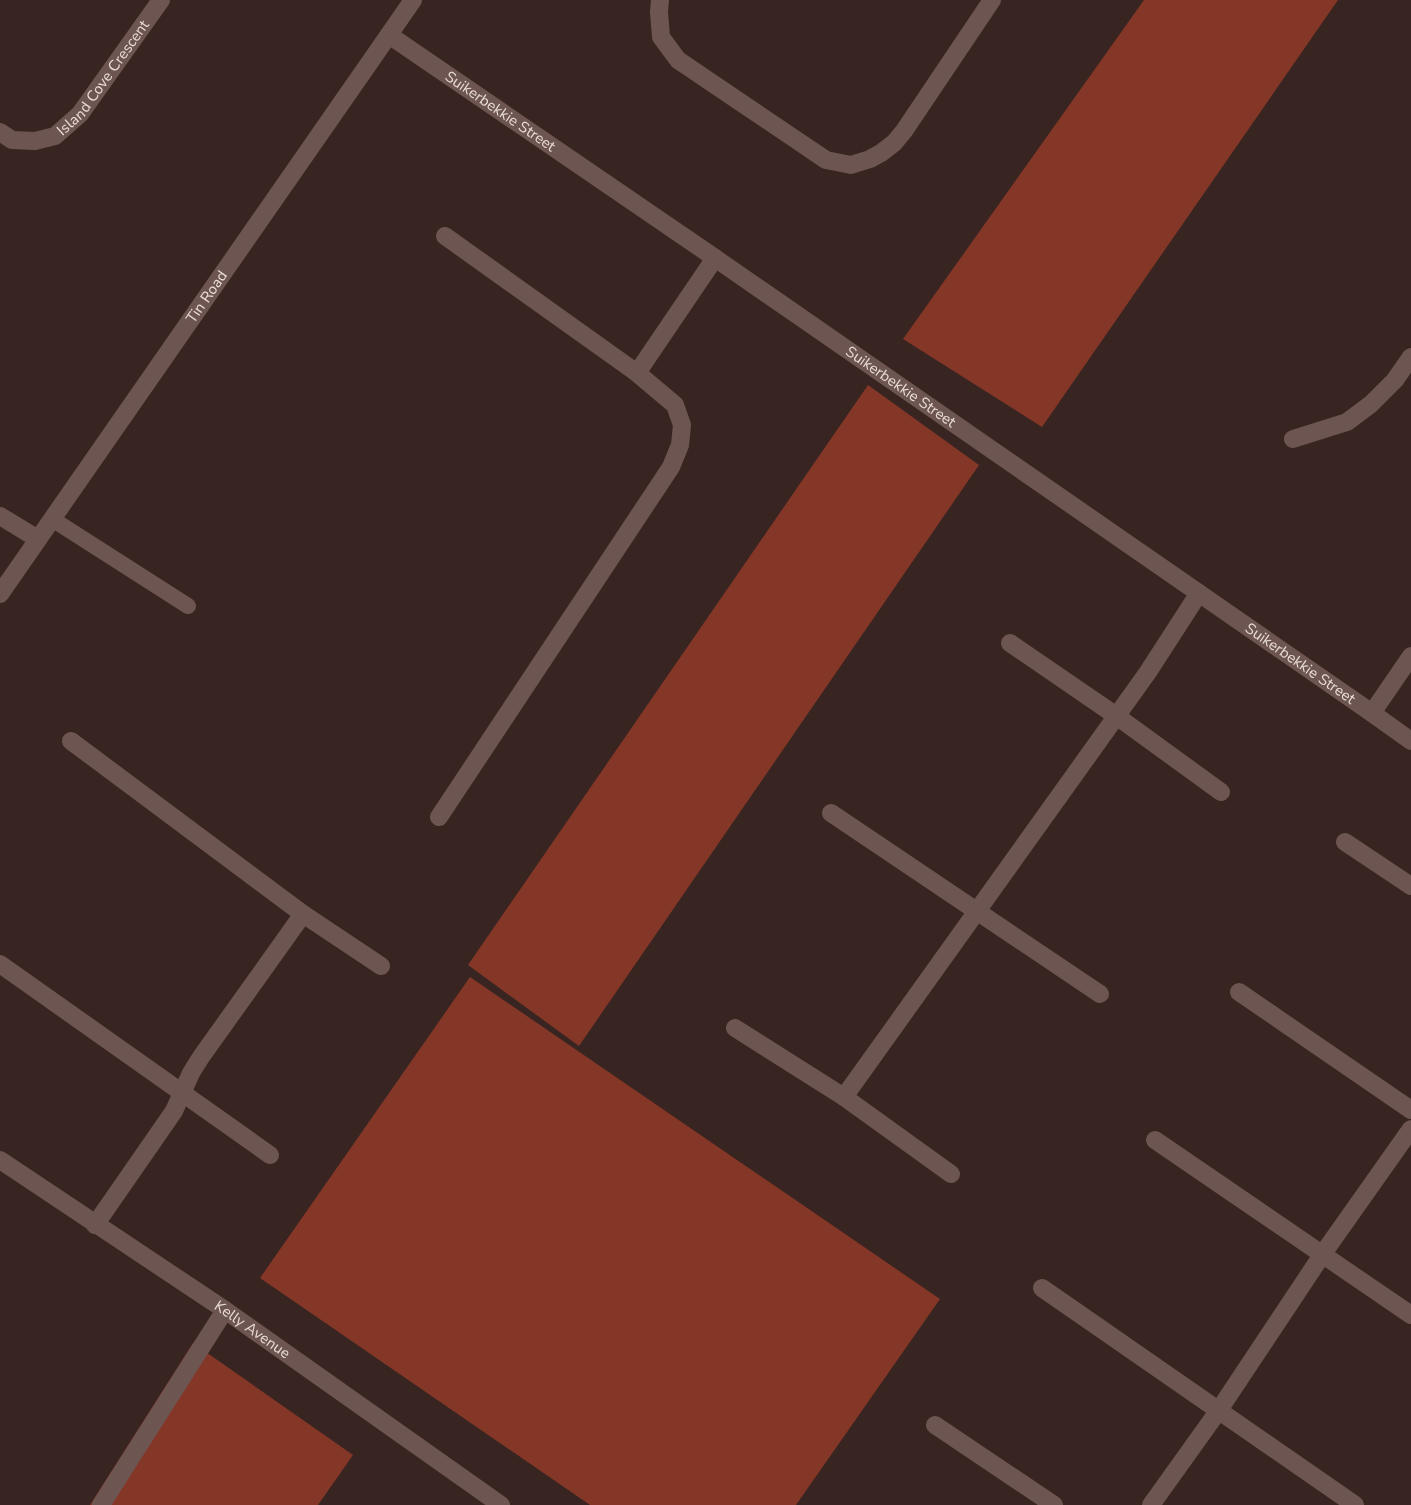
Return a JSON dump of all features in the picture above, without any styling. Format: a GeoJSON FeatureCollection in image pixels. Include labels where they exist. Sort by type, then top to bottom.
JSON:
{"type":"FeatureCollection","features":[{"type":"Feature","properties":{"kind":"street","name":"Island Cove Crescent"},"geometry":{"type":"LineString","coordinates":[[0,132],[12,140],[35,141],[55,136],[80,114],[161,0]]}},
{"type":"Feature","properties":{"kind":"street","name":"Tin Road"},"geometry":{"type":"LineString","coordinates":[[0,594],[413,0]]}},
{"type":"Feature","properties":{"kind":"street"},"geometry":{"type":"LineString","coordinates":[[660,0],[661,37],[678,60],[826,160],[851,165],[870,159],[894,143],[992,0]]}},
{"type":"Feature","properties":{"kind":"street","name":"Suikerbekkie Street"},"geometry":{"type":"LineString","coordinates":[[389,35],[715,258],[1411,741]]}},
{"type":"Feature","properties":{"kind":"street"},"geometry":{"type":"LineString","coordinates":[[439,817],[671,467],[680,445],[682,425],[675,405],[637,373],[445,236]]}},
{"type":"Feature","properties":{"kind":"street"},"geometry":{"type":"LineString","coordinates":[[637,373],[715,258]]}},
{"type":"Feature","properties":{"kind":"street"},"geometry":{"type":"LineString","coordinates":[[1293,439],[1347,422],[1371,404],[1395,380],[1411,357]]}},
{"type":"Feature","properties":{"kind":"street"},"geometry":{"type":"LineString","coordinates":[[0,516],[38,539]]}},
{"type":"Feature","properties":{"kind":"street"},"geometry":{"type":"LineString","coordinates":[[844,1097],[1148,672],[1199,593]]}},
{"type":"Feature","properties":{"kind":"street"},"geometry":{"type":"LineString","coordinates":[[1010,643],[1116,715],[1221,792]]}},
{"type":"Feature","properties":{"kind":"street"},"geometry":{"type":"LineString","coordinates":[[1372,713],[1411,657]]}},
{"type":"Feature","properties":{"kind":"street"},"geometry":{"type":"LineString","coordinates":[[71,741],[303,914],[381,966]]}},
{"type":"Feature","properties":{"kind":"street"},"geometry":{"type":"LineString","coordinates":[[831,813],[1100,993]]}},
{"type":"Feature","properties":{"kind":"street"},"geometry":{"type":"LineString","coordinates":[[1345,842],[1411,886]]}},
{"type":"Feature","properties":{"kind":"street"},"geometry":{"type":"LineString","coordinates":[[95,1225],[174,1111],[201,1057],[303,914]]}},
{"type":"Feature","properties":{"kind":"street"},"geometry":{"type":"LineString","coordinates":[[0,964],[270,1155]]}},
{"type":"Feature","properties":{"kind":"street"},"geometry":{"type":"LineString","coordinates":[[1239,992],[1411,1110]]}},
{"type":"Feature","properties":{"kind":"street"},"geometry":{"type":"LineString","coordinates":[[735,1028],[844,1097],[951,1174]]}},
{"type":"Feature","properties":{"kind":"street"},"geometry":{"type":"LineString","coordinates":[[1151,1505],[1219,1410],[1322,1255],[1411,1129]]}},
{"type":"Feature","properties":{"kind":"street"},"geometry":{"type":"LineString","coordinates":[[1155,1140],[1411,1315]]}},
{"type":"Feature","properties":{"kind":"street","name":"Kelly Avenue"},"geometry":{"type":"LineString","coordinates":[[0,1160],[225,1310],[501,1505]]}},
{"type":"Feature","properties":{"kind":"street"},"geometry":{"type":"LineString","coordinates":[[1042,1288],[1355,1505]]}},
{"type":"Feature","properties":{"kind":"street"},"geometry":{"type":"LineString","coordinates":[[101,1505],[225,1310]]}},
{"type":"Feature","properties":{"kind":"street"},"geometry":{"type":"LineString","coordinates":[[935,1425],[1054,1505]]}},
{"type":"Feature","properties":{"kind":"lane"},"geometry":{"type":"LineString","coordinates":[[52,519],[188,606]]}},
{"type":"Feature","properties":{"kind":"shaded area"},"geometry":{"type":"Polygon","coordinates":[[[1144,0],[1338,0],[1042,427],[903,339],[1144,0]]]}},
{"type":"Feature","properties":{"kind":"shaded area"},"geometry":{"type":"Polygon","coordinates":[[[868,385],[979,465],[579,1046],[468,965],[868,385]]]}},
{"type":"Feature","properties":{"kind":"shaded area"},"geometry":{"type":"Polygon","coordinates":[[[470,977],[940,1299],[796,1505],[590,1505],[260,1278],[470,977]]]}},
{"type":"Feature","properties":{"kind":"shaded area"},"geometry":{"type":"Polygon","coordinates":[[[193,1343],[353,1455],[318,1505],[90,1505],[193,1343]]]}}]}
